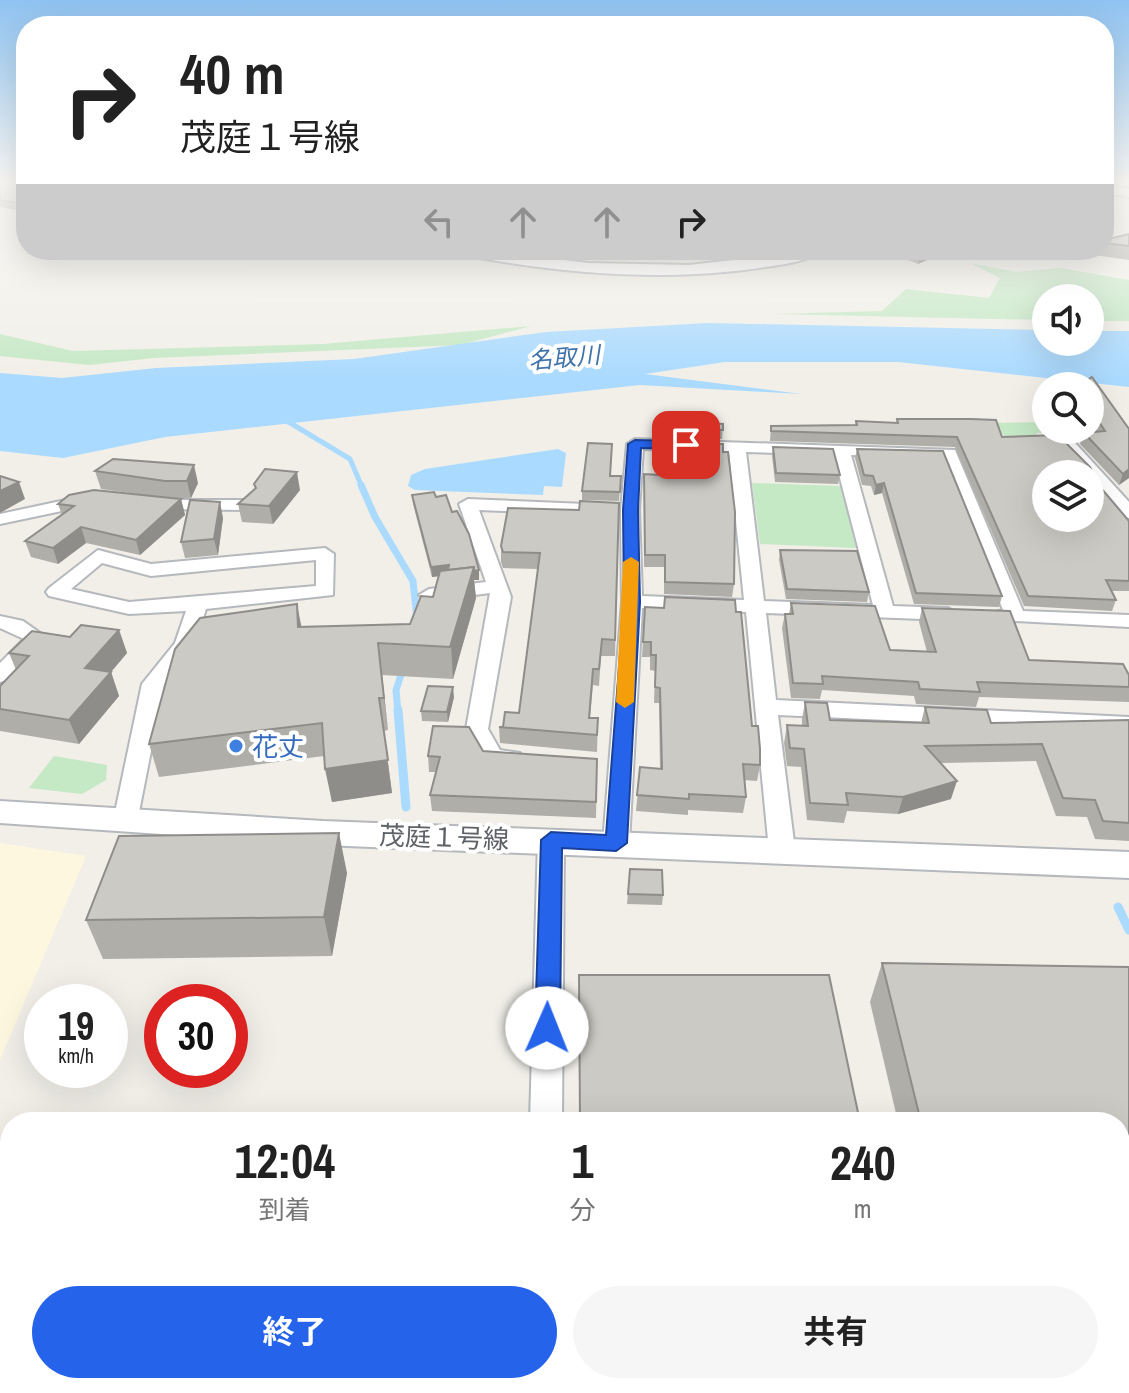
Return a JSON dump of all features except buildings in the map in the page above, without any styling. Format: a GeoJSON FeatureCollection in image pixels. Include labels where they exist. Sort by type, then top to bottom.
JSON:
{"type":"FeatureCollection","features":[{"type":"Feature","properties":{"kind":"street"},"geometry":{"type":"LineString","coordinates":[[509,260],[581,266],[695,268],[776,260]]}},
{"type":"Feature","properties":{"kind":"street"},"geometry":{"type":"LineString","coordinates":[[758,260],[764,263]]}},
{"type":"Feature","properties":{"kind":"street"},"geometry":{"type":"LineString","coordinates":[[616,843],[614,765],[632,602],[630,510],[635,444],[949,453],[1015,616]]}},
{"type":"Feature","properties":{"kind":"street"},"geometry":{"type":"LineString","coordinates":[[1067,444],[1129,513]]}},
{"type":"Feature","properties":{"kind":"street"},"geometry":{"type":"LineString","coordinates":[[737,446],[782,850]]}},
{"type":"Feature","properties":{"kind":"street"},"geometry":{"type":"LineString","coordinates":[[841,449],[885,612]]}},
{"type":"Feature","properties":{"kind":"street"},"geometry":{"type":"LineString","coordinates":[[0,519],[99,497],[113,499]]}},
{"type":"Feature","properties":{"kind":"street"},"geometry":{"type":"LineString","coordinates":[[141,503],[169,507],[248,505]]}},
{"type":"Feature","properties":{"kind":"street"},"geometry":{"type":"LineString","coordinates":[[535,760],[492,757],[477,729],[501,597],[468,504],[630,510]]}},
{"type":"Feature","properties":{"kind":"street"},"geometry":{"type":"LineString","coordinates":[[325,554],[326,591],[198,604],[129,608],[56,592],[98,556],[151,570],[325,554]]}},
{"type":"Feature","properties":{"kind":"street"},"geometry":{"type":"LineString","coordinates":[[429,595],[498,586]]}},
{"type":"Feature","properties":{"kind":"street"},"geometry":{"type":"LineString","coordinates":[[632,602],[1129,621]]}},
{"type":"Feature","properties":{"kind":"street"},"geometry":{"type":"LineString","coordinates":[[125,822],[153,684],[185,644],[198,604]]}},
{"type":"Feature","properties":{"kind":"street"},"geometry":{"type":"LineString","coordinates":[[0,622],[16,625],[37,638],[0,675]]}},
{"type":"Feature","properties":{"kind":"street"},"geometry":{"type":"LineString","coordinates":[[764,707],[1129,724]]}},
{"type":"Feature","properties":{"kind":"street","name":"茂庭１号線"},"geometry":{"type":"LineString","coordinates":[[0,812],[323,833],[1129,865]]}},
{"type":"Feature","properties":{"kind":"street"},"geometry":{"type":"LineString","coordinates":[[546,1112],[551,840]]}},
{"type":"Feature","properties":{"kind":"shaded area"},"geometry":{"type":"Polygon","coordinates":[[[0,843],[86,856],[32,984],[24,984],[24,1003],[0,1060],[0,843]]]}},
{"type":"Feature","properties":{"kind":"green space"},"geometry":{"type":"Polygon","coordinates":[[[970,263],[1016,272],[1061,268],[1129,280],[1129,321],[1104,321],[1104,284],[1032,284],[1032,320],[775,314],[882,311],[906,289],[989,298],[1000,278],[970,263]]]}},
{"type":"Feature","properties":{"kind":"green space"},"geometry":{"type":"Polygon","coordinates":[[[531,326],[460,345],[154,358],[89,365],[0,356],[0,334],[73,351],[323,344],[531,326]]]}},
{"type":"Feature","properties":{"kind":"green space"},"geometry":{"type":"Polygon","coordinates":[[[1032,422],[1032,438],[1007,439],[993,423],[1032,422]]]}},
{"type":"Feature","properties":{"kind":"green space"},"geometry":{"type":"Polygon","coordinates":[[[752,483],[841,486],[856,548],[760,544],[752,483]]]}},
{"type":"Feature","properties":{"kind":"green space"},"geometry":{"type":"Polygon","coordinates":[[[54,756],[107,765],[106,780],[82,794],[29,788],[54,756]]]}},
{"type":"Feature","properties":{"kind":"water","name":"名取川"},"geometry":{"type":"Polygon","coordinates":[[[708,323],[1032,330],[1032,356],[1104,356],[1104,331],[1129,331],[1129,387],[1104,384],[1104,372],[1032,372],[1032,377],[898,362],[725,362],[645,374],[801,394],[640,385],[165,437],[63,458],[0,451],[0,373],[62,378],[156,368],[354,359],[546,332],[708,323]]]}},
{"type":"Feature","properties":{"kind":"water"},"geometry":{"type":"Polygon","coordinates":[[[558,449],[566,453],[562,487],[544,486],[543,495],[415,490],[408,486],[411,475],[425,469],[558,449]]]}},
{"type":"Feature","properties":{"kind":"waterway"},"geometry":{"type":"LineString","coordinates":[[282,418],[350,459],[362,487]]}},
{"type":"Feature","properties":{"kind":"waterway"},"geometry":{"type":"LineString","coordinates":[[361,485],[375,517],[413,581],[417,618]]}},
{"type":"Feature","properties":{"kind":"waterway"},"geometry":{"type":"LineString","coordinates":[[398,712],[396,690],[404,666]]}},
{"type":"Feature","properties":{"kind":"waterway"},"geometry":{"type":"LineString","coordinates":[[398,710],[406,807]]}},
{"type":"Feature","properties":{"kind":"waterway"},"geometry":{"type":"LineString","coordinates":[[1118,907],[1129,930]]}},
{"type":"Feature","properties":{"kind":"slow traffic"},"geometry":{"type":"LineString","coordinates":[[625,702],[632,602],[631,562]]}},
{"type":"Feature","properties":{"kind":"place","name":"花丈"},"geometry":{"type":"Point","coordinates":[236,746]}},
{"type":"Feature","properties":{"kind":"route"},"geometry":{"type":"LineString","coordinates":[[547,1028],[551,840],[616,843],[632,602],[630,510],[635,444],[686,445]]}}]}
